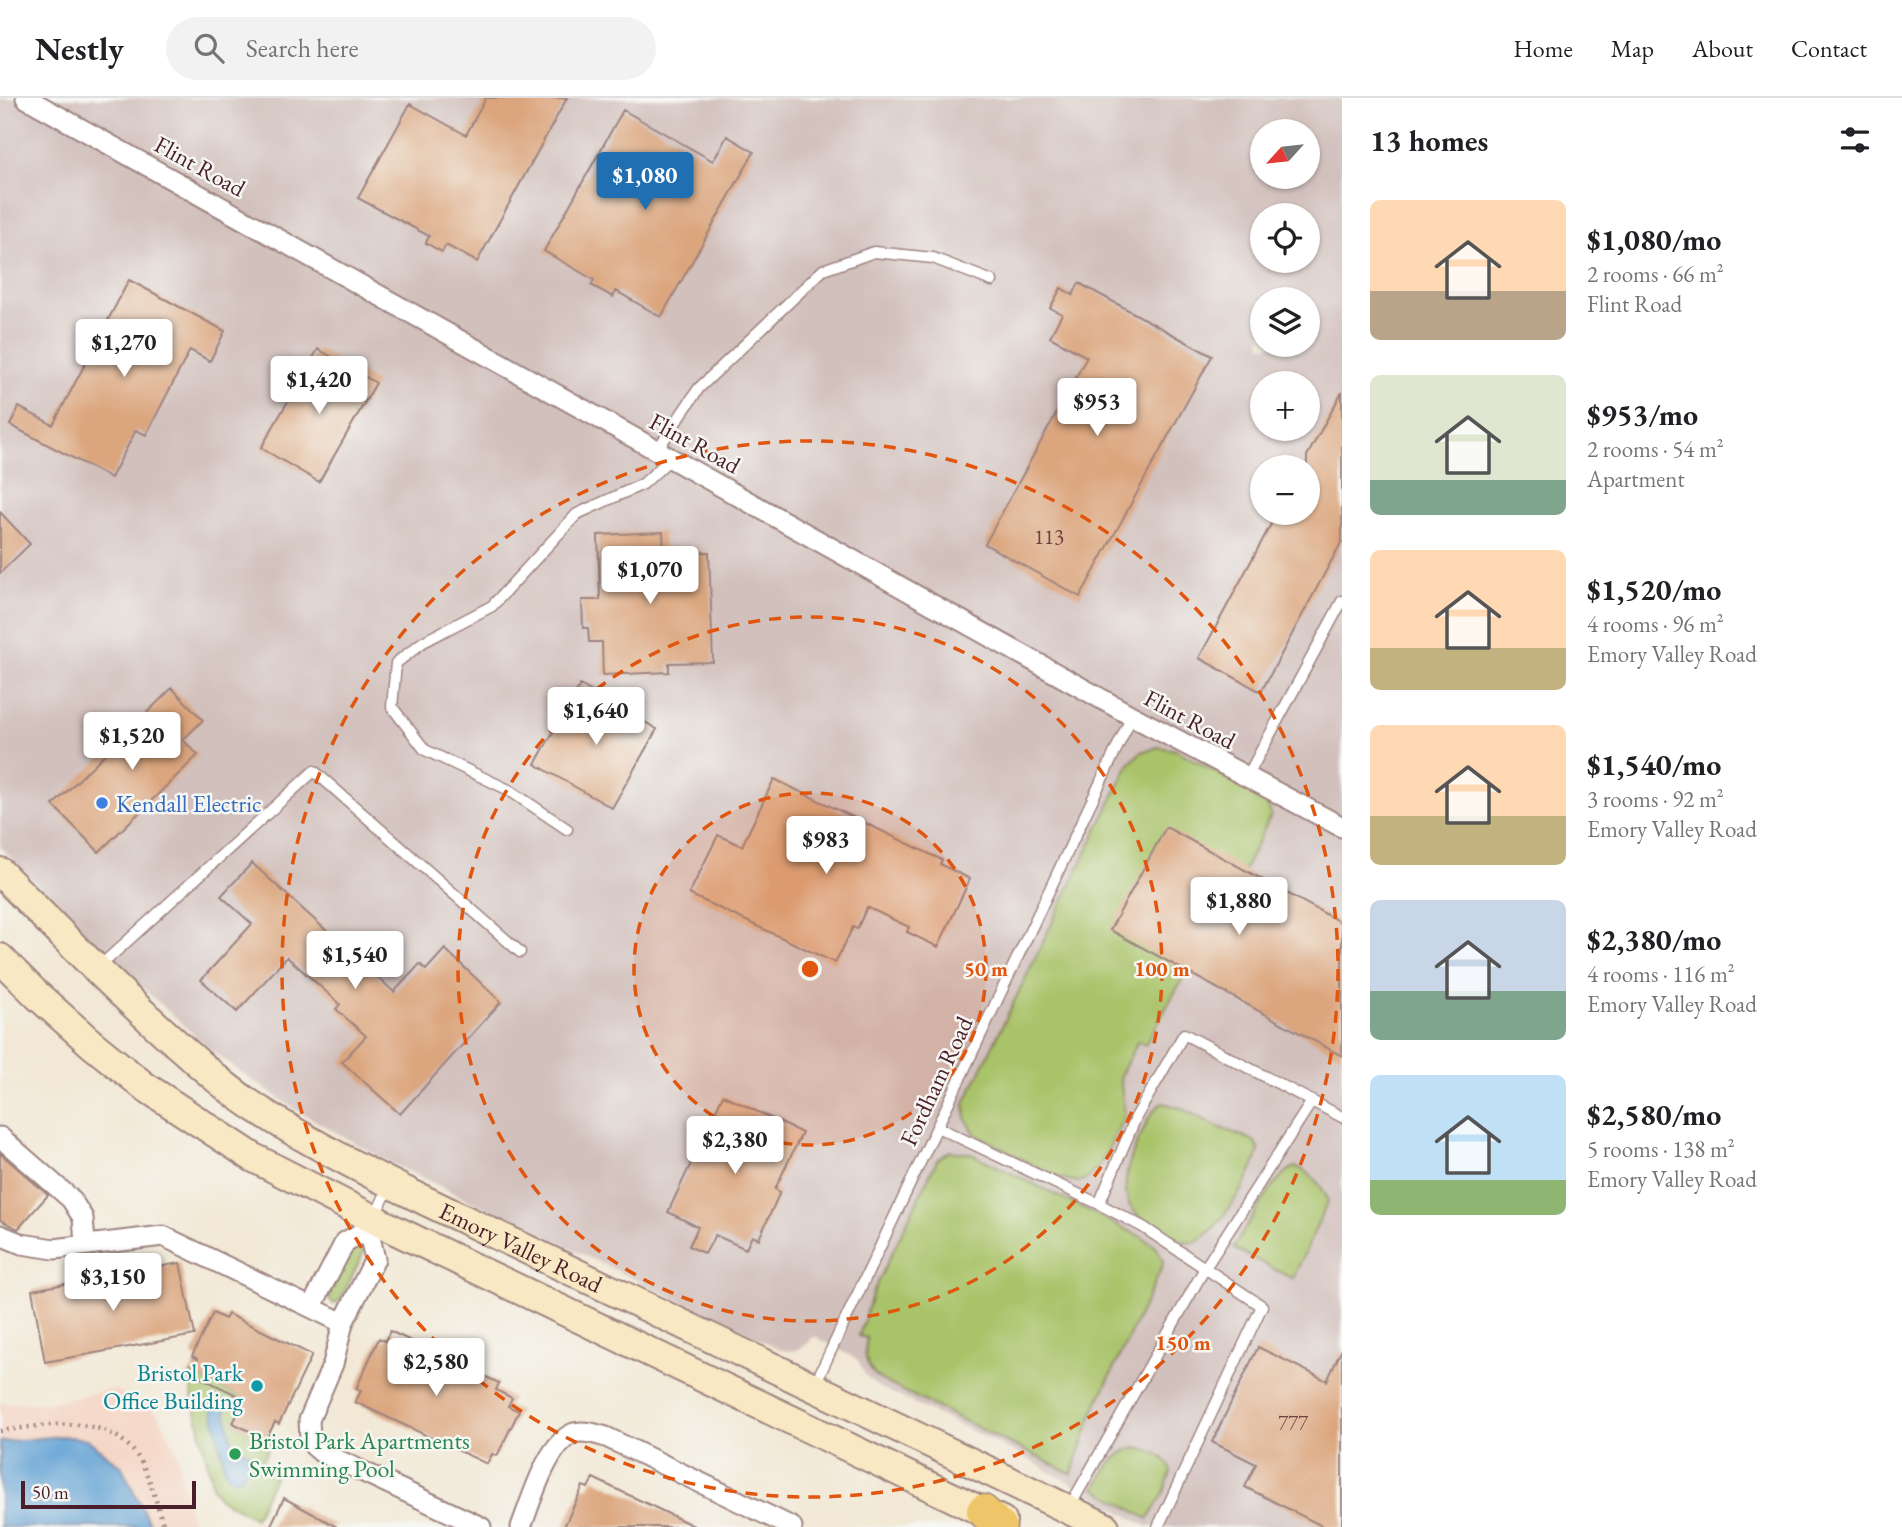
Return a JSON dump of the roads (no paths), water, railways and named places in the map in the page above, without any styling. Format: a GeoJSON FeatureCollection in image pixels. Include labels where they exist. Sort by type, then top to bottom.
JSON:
{"type":"FeatureCollection","features":[{"type":"Feature","properties":{"kind":"main road","name":"Emory Valley Road"},"geometry":{"type":"LineString","coordinates":[[0,872],[96,970],[215,1078],[258,1110],[391,1184],[1105,1527]]}},
{"type":"Feature","properties":{"kind":"main road","name":"Emory Valley Road"},"geometry":{"type":"LineString","coordinates":[[0,958],[46,1004],[144,1086],[254,1158],[371,1223],[991,1519],[1015,1527]]}},
{"type":"Feature","properties":{"kind":"street","name":"Flint Road"},"geometry":{"type":"LineString","coordinates":[[26,98],[1132,716],[1247,777],[1340,820]]}},
{"type":"Feature","properties":{"kind":"street"},"geometry":{"type":"LineString","coordinates":[[0,1137],[71,1199],[83,1218],[85,1244]]}},
{"type":"Feature","properties":{"kind":"street"},"geometry":{"type":"LineString","coordinates":[[312,1307],[345,1242],[371,1223]]}},
{"type":"Feature","properties":{"kind":"street"},"geometry":{"type":"LineString","coordinates":[[371,1223],[374,1259],[343,1323],[333,1364],[309,1420],[308,1429],[314,1446],[321,1452],[481,1527]]}},
{"type":"Feature","properties":{"kind":"street"},"geometry":{"type":"LineString","coordinates":[[0,1235],[22,1244],[54,1249],[163,1237],[343,1323]]}},
{"type":"Feature","properties":{"kind":"street"},"geometry":{"type":"LineString","coordinates":[[521,1527],[552,1451],[563,1439],[576,1432],[606,1437],[792,1527]]}},
{"type":"Feature","properties":{"kind":"lane"},"geometry":{"type":"LineString","coordinates":[[567,829],[509,790],[425,750],[392,707],[397,663],[423,642],[492,606],[577,514],[643,484],[664,454],[699,388],[822,270],[874,252],[933,258],[992,281]]}},
{"type":"Feature","properties":{"kind":"lane"},"geometry":{"type":"LineString","coordinates":[[1247,777],[1342,601]]}},
{"type":"Feature","properties":{"kind":"lane","name":"Fordham Road"},"geometry":{"type":"LineString","coordinates":[[813,1387],[1132,716]]}},
{"type":"Feature","properties":{"kind":"lane"},"geometry":{"type":"LineString","coordinates":[[96,970],[314,771],[520,952]]}},
{"type":"Feature","properties":{"kind":"lane"},"geometry":{"type":"LineString","coordinates":[[1100,1203],[1136,1117],[1184,1034],[1342,1117]]}},
{"type":"Feature","properties":{"kind":"lane"},"geometry":{"type":"LineString","coordinates":[[1067,1510],[1205,1268],[1312,1101]]}},
{"type":"Feature","properties":{"kind":"lane"},"geometry":{"type":"LineString","coordinates":[[937,1127],[1100,1203],[1143,1227],[1262,1306],[1158,1527]]}},
{"type":"Feature","properties":{"kind":"lane"},"geometry":{"type":"LineString","coordinates":[[371,1223],[391,1184]]}},
{"type":"Feature","properties":{"kind":"water"},"geometry":{"type":"Polygon","coordinates":[[[215,1397],[228,1403],[225,1409],[233,1445],[254,1455],[239,1478],[230,1477],[225,1471],[212,1406],[215,1397]]]}},
{"type":"Feature","properties":{"kind":"water"},"geometry":{"type":"Polygon","coordinates":[[[61,1436],[87,1439],[122,1467],[151,1527],[0,1527],[0,1442],[61,1436]]]}},
{"type":"Feature","properties":{"kind":"place","name":"Kendall Electric"},"geometry":{"type":"Point","coordinates":[102,803]}},
{"type":"Feature","properties":{"kind":"place","name":"Bristol Park Office Building"},"geometry":{"type":"Point","coordinates":[257,1386]}},
{"type":"Feature","properties":{"kind":"place","name":"Bristol Park Apartments Swimming Pool"},"geometry":{"type":"Point","coordinates":[235,1454]}}]}
